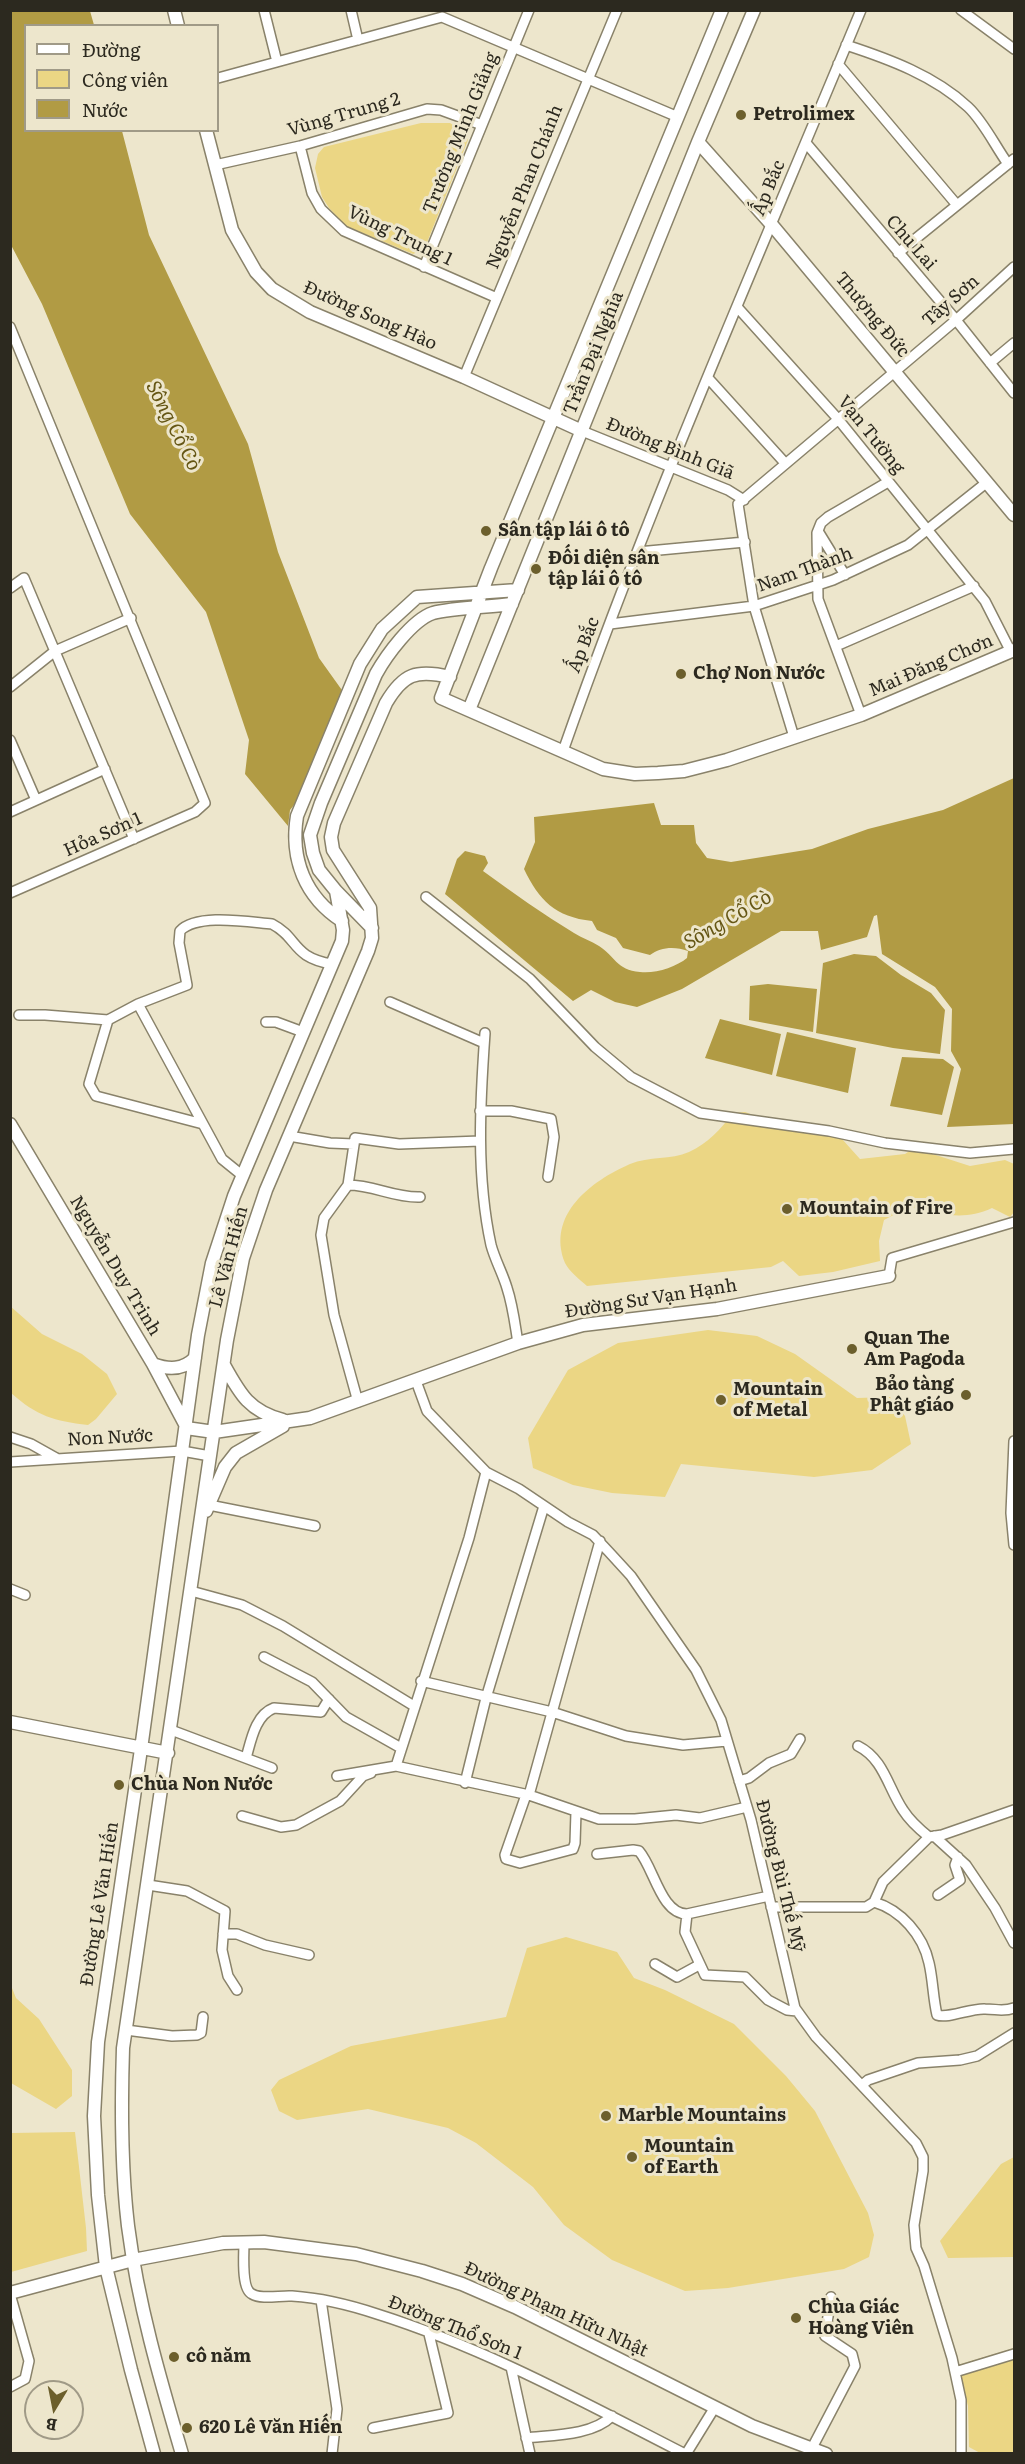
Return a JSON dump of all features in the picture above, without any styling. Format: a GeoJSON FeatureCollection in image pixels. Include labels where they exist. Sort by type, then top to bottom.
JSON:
{"type":"FeatureCollection","features":[{"type":"Feature","properties":{"kind":"main road","name":"Trần Đại Nghĩa"},"geometry":{"type":"LineString","coordinates":[[441,698],[553,418],[722,10]]}},
{"type":"Feature","properties":{"kind":"main road","name":"Trần Đại Nghĩa"},"geometry":{"type":"LineString","coordinates":[[469,710],[698,142],[754,10]]}},
{"type":"Feature","properties":{"kind":"main road","name":"Đường Song Hào"},"geometry":{"type":"LineString","coordinates":[[207,132],[232,230],[256,272],[272,289],[310,312],[464,377],[582,431]]}},
{"type":"Feature","properties":{"kind":"main road","name":"Thượng Đức"},"geometry":{"type":"LineString","coordinates":[[698,142],[896,371],[1014,515]]}},
{"type":"Feature","properties":{"kind":"main road"},"geometry":{"type":"LineString","coordinates":[[342,921],[325,910],[300,869],[295,854],[294,833],[304,798],[360,664],[382,629],[417,597],[518,590]]}},
{"type":"Feature","properties":{"kind":"main road"},"geometry":{"type":"LineString","coordinates":[[372,928],[319,870],[310,835],[321,803],[376,674],[386,657],[401,640],[431,614],[512,604]]}},
{"type":"Feature","properties":{"kind":"main road","name":"Mai Đăng Chơn"},"geometry":{"type":"LineString","coordinates":[[441,698],[603,769],[635,774],[684,771],[727,760],[861,715],[1013,651]]}},
{"type":"Feature","properties":{"kind":"main road"},"geometry":{"type":"LineString","coordinates":[[376,674],[396,686]]}},
{"type":"Feature","properties":{"kind":"main road"},"geometry":{"type":"LineString","coordinates":[[372,928],[370,908],[333,850],[331,837],[334,823],[386,703],[396,686],[405,679],[418,674],[450,677]]}},
{"type":"Feature","properties":{"kind":"main road"},"geometry":{"type":"LineString","coordinates":[[336,891],[342,921]]}},
{"type":"Feature","properties":{"kind":"main road","name":"Lê Văn Hiến"},"geometry":{"type":"LineString","coordinates":[[195,1358],[212,1263],[243,1176],[342,941],[342,921]]}},
{"type":"Feature","properties":{"kind":"main road","name":"Lê Văn Hiến"},"geometry":{"type":"LineString","coordinates":[[191,1591],[235,1293],[243,1258],[266,1190],[368,951],[372,928]]}},
{"type":"Feature","properties":{"kind":"main road","name":"Nguyễn Duy Trinh"},"geometry":{"type":"LineString","coordinates":[[10,1124],[153,1364],[186,1428]]}},
{"type":"Feature","properties":{"kind":"main road","name":"Đường Sư Vạn Hạnh"},"geometry":{"type":"LineString","coordinates":[[186,1428],[214,1432],[290,1422],[327,1414],[518,1343],[583,1325],[717,1309],[889,1276]]}},
{"type":"Feature","properties":{"kind":"main road"},"geometry":{"type":"LineString","coordinates":[[153,1364],[174,1369],[188,1365],[195,1358]]}},
{"type":"Feature","properties":{"kind":"main road","name":"Đường Lê Văn Hiến"},"geometry":{"type":"LineString","coordinates":[[154,2454],[106,2267],[98,2195],[94,2116],[98,2042],[195,1358]]}},
{"type":"Feature","properties":{"kind":"main road"},"geometry":{"type":"LineString","coordinates":[[224,1365],[241,1397],[265,1415],[290,1422]]}},
{"type":"Feature","properties":{"kind":"main road"},"geometry":{"type":"LineString","coordinates":[[201,1520],[225,1467],[236,1453],[290,1422]]}},
{"type":"Feature","properties":{"kind":"main road"},"geometry":{"type":"LineString","coordinates":[[182,2454],[156,2364],[133,2260],[125,2195],[120,2116],[126,2030],[191,1591]]}},
{"type":"Feature","properties":{"kind":"main road"},"geometry":{"type":"LineString","coordinates":[[10,1722],[168,1753]]}},
{"type":"Feature","properties":{"kind":"main road","name":"Đường Phạm Hữu Nhật"},"geometry":{"type":"LineString","coordinates":[[10,2293],[133,2260],[223,2243],[276,2243],[356,2254],[410,2267],[462,2284],[515,2307],[752,2426],[826,2454]]}},
{"type":"Feature","properties":{"kind":"street"},"geometry":{"type":"LineString","coordinates":[[264,10],[277,62]]}},
{"type":"Feature","properties":{"kind":"street"},"geometry":{"type":"LineString","coordinates":[[351,10],[358,40]]}},
{"type":"Feature","properties":{"kind":"street","name":"Trương Minh Giảng"},"geometry":{"type":"LineString","coordinates":[[424,267],[529,10]]}},
{"type":"Feature","properties":{"kind":"street","name":"Nguyễn Phan Chánh"},"geometry":{"type":"LineString","coordinates":[[464,377],[617,10]]}},
{"type":"Feature","properties":{"kind":"street","name":"Ấp Bắc"},"geometry":{"type":"LineString","coordinates":[[563,751],[638,552],[861,10]]}},
{"type":"Feature","properties":{"kind":"street"},"geometry":{"type":"LineString","coordinates":[[961,10],[1014,49]]}},
{"type":"Feature","properties":{"kind":"street"},"geometry":{"type":"LineString","coordinates":[[219,78],[358,40],[441,14],[513,48],[678,117]]}},
{"type":"Feature","properties":{"kind":"street"},"geometry":{"type":"LineString","coordinates":[[846,45],[900,65],[948,91],[970,109],[1011,161],[898,253]]}},
{"type":"Feature","properties":{"kind":"street"},"geometry":{"type":"LineString","coordinates":[[838,64],[957,205]]}},
{"type":"Feature","properties":{"kind":"street","name":"Vùng Trung 2"},"geometry":{"type":"LineString","coordinates":[[215,165],[300,146],[427,110],[441,110],[482,125]]}},
{"type":"Feature","properties":{"kind":"street","name":"Chu Lai"},"geometry":{"type":"LineString","coordinates":[[806,143],[956,320],[1014,393]]}},
{"type":"Feature","properties":{"kind":"street","name":"Vùng Trung 1"},"geometry":{"type":"LineString","coordinates":[[300,146],[312,192],[321,209],[331,220],[358,238],[498,298]]}},
{"type":"Feature","properties":{"kind":"street","name":"Tây Sơn"},"geometry":{"type":"LineString","coordinates":[[744,500],[956,320],[1014,267]]}},
{"type":"Feature","properties":{"kind":"street","name":"Vạn Tường"},"geometry":{"type":"LineString","coordinates":[[738,308],[838,419],[974,586],[1013,651]]}},
{"type":"Feature","properties":{"kind":"street"},"geometry":{"type":"LineString","coordinates":[[10,327],[131,618],[55,651],[10,687]]}},
{"type":"Feature","properties":{"kind":"street"},"geometry":{"type":"LineString","coordinates":[[990,363],[1014,343]]}},
{"type":"Feature","properties":{"kind":"street"},"geometry":{"type":"LineString","coordinates":[[708,378],[785,464]]}},
{"type":"Feature","properties":{"kind":"street","name":"Đường Bình Giã"},"geometry":{"type":"LineString","coordinates":[[582,431],[728,490],[744,500]]}},
{"type":"Feature","properties":{"kind":"street"},"geometry":{"type":"LineString","coordinates":[[861,715],[818,599],[818,530],[821,523],[834,513],[888,482]]}},
{"type":"Feature","properties":{"kind":"street","name":"Nam Thành"},"geometry":{"type":"LineString","coordinates":[[610,624],[754,606],[818,585],[908,546],[986,483]]}},
{"type":"Feature","properties":{"kind":"street"},"geometry":{"type":"LineString","coordinates":[[744,500],[738,504],[754,606],[794,737]]}},
{"type":"Feature","properties":{"kind":"street"},"geometry":{"type":"LineString","coordinates":[[818,530],[845,574]]}},
{"type":"Feature","properties":{"kind":"street"},"geometry":{"type":"LineString","coordinates":[[638,552],[745,542]]}},
{"type":"Feature","properties":{"kind":"street"},"geometry":{"type":"LineString","coordinates":[[10,588],[24,578],[134,839]]}},
{"type":"Feature","properties":{"kind":"street"},"geometry":{"type":"LineString","coordinates":[[836,646],[974,586]]}},
{"type":"Feature","properties":{"kind":"street","name":"Hỏa Sơn 1"},"geometry":{"type":"LineString","coordinates":[[10,893],[195,812],[205,802],[131,618]]}},
{"type":"Feature","properties":{"kind":"street"},"geometry":{"type":"LineString","coordinates":[[10,740],[36,800]]}},
{"type":"Feature","properties":{"kind":"street"},"geometry":{"type":"LineString","coordinates":[[10,812],[105,769]]}},
{"type":"Feature","properties":{"kind":"street"},"geometry":{"type":"LineString","coordinates":[[426,897],[530,980],[596,1047],[631,1077],[699,1113],[829,1131],[885,1143],[970,1152],[1014,1149]]}},
{"type":"Feature","properties":{"kind":"street"},"geometry":{"type":"LineString","coordinates":[[19,1016],[45,1015],[108,1020],[138,1004],[187,985],[178,934],[184,926],[191,923],[218,921],[272,924],[279,927],[304,955],[315,961],[332,964]]}},
{"type":"Feature","properties":{"kind":"street"},"geometry":{"type":"LineString","coordinates":[[390,1002],[484,1038],[480,1141],[486,1212],[492,1247],[508,1290],[518,1343]]}},
{"type":"Feature","properties":{"kind":"street"},"geometry":{"type":"LineString","coordinates":[[138,1004],[222,1159],[243,1176]]}},
{"type":"Feature","properties":{"kind":"street"},"geometry":{"type":"LineString","coordinates":[[108,1020],[89,1084],[96,1096],[202,1124]]}},
{"type":"Feature","properties":{"kind":"street"},"geometry":{"type":"LineString","coordinates":[[266,1022],[276,1022],[303,1032]]}},
{"type":"Feature","properties":{"kind":"street"},"geometry":{"type":"LineString","coordinates":[[480,1111],[511,1111],[551,1119],[554,1137],[548,1177]]}},
{"type":"Feature","properties":{"kind":"street"},"geometry":{"type":"LineString","coordinates":[[289,1136],[330,1143],[354,1144]]}},
{"type":"Feature","properties":{"kind":"street"},"geometry":{"type":"LineString","coordinates":[[358,1402],[334,1316],[321,1235],[324,1218],[348,1185],[355,1138],[399,1144],[480,1141]]}},
{"type":"Feature","properties":{"kind":"street"},"geometry":{"type":"LineString","coordinates":[[348,1185],[376,1188],[400,1196],[420,1197]]}},
{"type":"Feature","properties":{"kind":"street","name":"Đường Sư Vạn Hạnh"},"geometry":{"type":"LineString","coordinates":[[889,1276],[892,1258],[1014,1222]]}},
{"type":"Feature","properties":{"kind":"street","name":"Đường Bùi Thế Mỹ"},"geometry":{"type":"LineString","coordinates":[[416,1381],[427,1410],[486,1472],[519,1489],[600,1541],[631,1576],[696,1670],[712,1699],[747,1807],[797,2012],[816,2037],[916,2143],[923,2157],[914,2225],[916,2248],[924,2266],[955,2372],[961,2400],[961,2454]]}},
{"type":"Feature","properties":{"kind":"street"},"geometry":{"type":"LineString","coordinates":[[10,1437],[31,1444],[56,1458]]}},
{"type":"Feature","properties":{"kind":"street"},"geometry":{"type":"LineString","coordinates":[[1014,1441],[1011,1513],[1014,1545]]}},
{"type":"Feature","properties":{"kind":"street","name":"Non Nước"},"geometry":{"type":"LineString","coordinates":[[10,1462],[182,1451],[210,1456]]}},
{"type":"Feature","properties":{"kind":"street"},"geometry":{"type":"LineString","coordinates":[[396,1766],[421,1682],[469,1538],[486,1472]]}},
{"type":"Feature","properties":{"kind":"street"},"geometry":{"type":"LineString","coordinates":[[209,1505],[315,1526]]}},
{"type":"Feature","properties":{"kind":"street"},"geometry":{"type":"LineString","coordinates":[[465,1783],[486,1698],[544,1506]]}},
{"type":"Feature","properties":{"kind":"street"},"geometry":{"type":"LineString","coordinates":[[576,1812],[573,1849],[520,1863],[512,1863],[506,1859],[505,1855],[527,1795],[552,1712],[600,1541]]}},
{"type":"Feature","properties":{"kind":"street"},"geometry":{"type":"LineString","coordinates":[[10,1589],[25,1595]]}},
{"type":"Feature","properties":{"kind":"street"},"geometry":{"type":"LineString","coordinates":[[191,1591],[242,1605],[283,1626],[414,1706]]}},
{"type":"Feature","properties":{"kind":"street"},"geometry":{"type":"LineString","coordinates":[[264,1657],[312,1682],[346,1718],[401,1748]]}},
{"type":"Feature","properties":{"kind":"street"},"geometry":{"type":"LineString","coordinates":[[421,1682],[552,1712],[626,1736],[683,1745],[727,1741]]}},
{"type":"Feature","properties":{"kind":"street"},"geometry":{"type":"LineString","coordinates":[[246,1758],[256,1726],[267,1710],[274,1708],[321,1712],[329,1699]]}},
{"type":"Feature","properties":{"kind":"street"},"geometry":{"type":"LineString","coordinates":[[171,1730],[272,1768]]}},
{"type":"Feature","properties":{"kind":"street"},"geometry":{"type":"LineString","coordinates":[[739,1781],[750,1778],[769,1762],[791,1754],[800,1739]]}},
{"type":"Feature","properties":{"kind":"street"},"geometry":{"type":"LineString","coordinates":[[858,1746],[872,1754],[902,1809],[915,1826],[958,1857],[979,1884],[1014,1943]]}},
{"type":"Feature","properties":{"kind":"street"},"geometry":{"type":"LineString","coordinates":[[337,1776],[396,1766],[527,1795],[599,1819],[635,1819],[676,1815],[700,1818],[747,1807]]}},
{"type":"Feature","properties":{"kind":"street"},"geometry":{"type":"LineString","coordinates":[[242,1816],[281,1827],[296,1825],[340,1801],[363,1776],[379,1769]]}},
{"type":"Feature","properties":{"kind":"street"},"geometry":{"type":"LineString","coordinates":[[771,1907],[866,1906],[873,1902],[883,1882],[932,1837],[1014,1810]]}},
{"type":"Feature","properties":{"kind":"street"},"geometry":{"type":"LineString","coordinates":[[597,1854],[639,1851],[671,1908],[678,1913],[687,1914],[769,1896]]}},
{"type":"Feature","properties":{"kind":"street"},"geometry":{"type":"LineString","coordinates":[[938,1895],[960,1880],[955,1866],[958,1857]]}},
{"type":"Feature","properties":{"kind":"street"},"geometry":{"type":"LineString","coordinates":[[148,1885],[187,1891],[225,1911],[222,1950],[228,1976],[237,1990]]}},
{"type":"Feature","properties":{"kind":"street"},"geometry":{"type":"LineString","coordinates":[[873,1902],[902,1917],[922,1942],[930,1963],[936,2015],[944,2016],[984,2008],[1001,2011],[1014,2008]]}},
{"type":"Feature","properties":{"kind":"street"},"geometry":{"type":"LineString","coordinates":[[687,1914],[685,1932],[703,1972],[708,1976],[749,1978],[760,1994],[768,2000],[787,2010],[797,2012]]}},
{"type":"Feature","properties":{"kind":"street"},"geometry":{"type":"LineString","coordinates":[[223,1934],[237,1935],[272,1947],[309,1954]]}},
{"type":"Feature","properties":{"kind":"street"},"geometry":{"type":"LineString","coordinates":[[655,1964],[677,1977],[699,1965]]}},
{"type":"Feature","properties":{"kind":"street"},"geometry":{"type":"LineString","coordinates":[[126,2030],[172,2036],[197,2035],[201,2034],[203,2017]]}},
{"type":"Feature","properties":{"kind":"street"},"geometry":{"type":"LineString","coordinates":[[862,2085],[868,2080],[918,2063],[960,2060],[977,2055],[1014,2032]]}},
{"type":"Feature","properties":{"kind":"street","name":"Đường Thổ Sơn 1"},"geometry":{"type":"LineString","coordinates":[[244,2242],[245,2285],[248,2292],[255,2296],[292,2296],[321,2300],[377,2313],[511,2367],[685,2454],[715,2407]]}},
{"type":"Feature","properties":{"kind":"street"},"geometry":{"type":"LineString","coordinates":[[10,2293],[29,2361],[25,2379],[10,2387]]}},
{"type":"Feature","properties":{"kind":"street"},"geometry":{"type":"LineString","coordinates":[[812,2448],[855,2366],[852,2354],[825,2336],[831,2297]]}},
{"type":"Feature","properties":{"kind":"street"},"geometry":{"type":"LineString","coordinates":[[321,2300],[337,2409],[332,2454]]}},
{"type":"Feature","properties":{"kind":"street"},"geometry":{"type":"LineString","coordinates":[[373,2428],[448,2413],[429,2334]]}},
{"type":"Feature","properties":{"kind":"street"},"geometry":{"type":"LineString","coordinates":[[955,2372],[1014,2354]]}},
{"type":"Feature","properties":{"kind":"street"},"geometry":{"type":"LineString","coordinates":[[511,2367],[530,2454]]}},
{"type":"Feature","properties":{"kind":"street"},"geometry":{"type":"LineString","coordinates":[[526,2438],[580,2431],[598,2426],[612,2416]]}},
{"type":"Feature","properties":{"kind":"green space"},"geometry":{"type":"Polygon","coordinates":[[[421,123],[450,123],[465,132],[468,140],[426,245],[423,250],[413,254],[346,226],[322,197],[315,168],[318,154],[324,147],[421,123]]]}},
{"type":"Feature","properties":{"kind":"green space"},"geometry":{"type":"Polygon","coordinates":[[[745,1112],[782,1126],[842,1139],[860,1159],[905,1154],[914,1148],[970,1166],[1005,1160],[1014,1164],[1014,1212],[1010,1217],[992,1208],[971,1215],[951,1215],[909,1207],[884,1220],[879,1241],[880,1261],[833,1272],[799,1276],[783,1261],[771,1267],[587,1286],[572,1272],[565,1263],[561,1246],[562,1230],[567,1215],[587,1190],[630,1164],[689,1152],[713,1136],[733,1113],[745,1112]]]}},
{"type":"Feature","properties":{"kind":"green space"},"geometry":{"type":"Polygon","coordinates":[[[10,1306],[42,1334],[82,1354],[107,1374],[117,1394],[88,1425],[65,1422],[46,1416],[29,1407],[11,1393],[10,1306]]]}},
{"type":"Feature","properties":{"kind":"green space"},"geometry":{"type":"Polygon","coordinates":[[[708,1330],[757,1336],[795,1354],[857,1398],[890,1397],[905,1416],[911,1444],[872,1470],[814,1477],[681,1464],[665,1497],[612,1493],[573,1485],[533,1468],[528,1438],[568,1370],[618,1343],[708,1330]]]}},
{"type":"Feature","properties":{"kind":"green space","name":"Marble Mountains"},"geometry":{"type":"Polygon","coordinates":[[[566,1937],[617,1952],[634,1978],[665,1990],[734,2024],[786,2076],[815,2111],[868,2213],[874,2235],[869,2257],[844,2269],[728,2288],[685,2291],[612,2260],[564,2225],[533,2187],[476,2143],[448,2128],[368,2109],[297,2120],[279,2111],[271,2090],[279,2080],[351,2046],[506,2017],[527,1948],[566,1937]]]}},
{"type":"Feature","properties":{"kind":"green space"},"geometry":{"type":"Polygon","coordinates":[[[10,1983],[16,1998],[39,2019],[72,2070],[72,2096],[56,2109],[11,2083],[10,1983]]]}},
{"type":"Feature","properties":{"kind":"green space"},"geometry":{"type":"Polygon","coordinates":[[[75,2132],[87,2251],[11,2272],[11,2133],[75,2132]]]}},
{"type":"Feature","properties":{"kind":"green space"},"geometry":{"type":"Polygon","coordinates":[[[1014,2157],[1014,2257],[948,2258],[940,2241],[1001,2164],[1014,2157]]]}},
{"type":"Feature","properties":{"kind":"green space"},"geometry":{"type":"Polygon","coordinates":[[[1014,2348],[1014,2453],[980,2453],[969,2447],[968,2406],[958,2365],[1014,2348]]]}},
{"type":"Feature","properties":{"kind":"water","name":"Sông Cổ Cò"},"geometry":{"type":"Polygon","coordinates":[[[10,11],[90,11],[94,24],[24,24],[24,132],[122,132],[149,235],[248,444],[278,552],[319,658],[344,693],[308,772],[299,799],[290,810],[288,826],[245,774],[249,740],[206,612],[130,514],[42,304],[11,245],[10,11]]]}},
{"type":"Feature","properties":{"kind":"water","name":"Sông Cổ Cò"},"geometry":{"type":"Polygon","coordinates":[[[1014,778],[1014,1124],[947,1127],[961,1069],[951,1051],[952,1009],[935,987],[882,954],[877,915],[874,916],[867,937],[821,950],[818,931],[781,931],[682,989],[637,1007],[615,1002],[591,990],[573,1001],[445,894],[457,859],[465,851],[485,856],[488,863],[483,871],[577,935],[599,946],[621,966],[632,971],[659,971],[687,958],[688,951],[668,948],[650,955],[623,948],[616,938],[597,930],[592,921],[568,916],[542,898],[524,869],[535,842],[534,817],[654,803],[661,825],[694,825],[696,843],[707,858],[731,862],[812,849],[868,829],[943,810],[1014,778]]]}},
{"type":"Feature","properties":{"kind":"water"},"geometry":{"type":"Polygon","coordinates":[[[854,954],[876,956],[901,975],[931,993],[945,1010],[940,1054],[893,1048],[816,1033],[823,963],[854,954]]]}},
{"type":"Feature","properties":{"kind":"water"},"geometry":{"type":"Polygon","coordinates":[[[768,984],[817,989],[813,1032],[749,1020],[750,986],[768,984]]]}},
{"type":"Feature","properties":{"kind":"water"},"geometry":{"type":"Polygon","coordinates":[[[720,1019],[781,1034],[772,1075],[705,1058],[720,1019]]]}},
{"type":"Feature","properties":{"kind":"water"},"geometry":{"type":"Polygon","coordinates":[[[787,1032],[856,1048],[848,1093],[776,1076],[787,1032]]]}},
{"type":"Feature","properties":{"kind":"water"},"geometry":{"type":"Polygon","coordinates":[[[902,1057],[943,1059],[954,1067],[942,1115],[890,1106],[902,1057]]]}},
{"type":"Feature","properties":{"kind":"place","name":"Petrolimex"},"geometry":{"type":"Point","coordinates":[741,115]}},
{"type":"Feature","properties":{"kind":"place","name":"Sân tập lái ô tô"},"geometry":{"type":"Point","coordinates":[486,531]}},
{"type":"Feature","properties":{"kind":"place","name":"Đối diện sân tập lái ô tô"},"geometry":{"type":"Point","coordinates":[536,569]}},
{"type":"Feature","properties":{"kind":"place","name":"Chợ Non Nước"},"geometry":{"type":"Point","coordinates":[681,674]}},
{"type":"Feature","properties":{"kind":"place","name":"Mountain of Fire"},"geometry":{"type":"Point","coordinates":[787,1209]}},
{"type":"Feature","properties":{"kind":"place","name":"Quan The Am Pagoda"},"geometry":{"type":"Point","coordinates":[852,1349]}},
{"type":"Feature","properties":{"kind":"place","name":"Bảo tàng Phật giáo"},"geometry":{"type":"Point","coordinates":[966,1395]}},
{"type":"Feature","properties":{"kind":"place","name":"Mountain of Metal"},"geometry":{"type":"Point","coordinates":[721,1400]}},
{"type":"Feature","properties":{"kind":"place","name":"Chùa Non Nước"},"geometry":{"type":"Point","coordinates":[119,1785]}},
{"type":"Feature","properties":{"kind":"place","name":"Marble Mountains"},"geometry":{"type":"Point","coordinates":[606,2116]}},
{"type":"Feature","properties":{"kind":"place","name":"Mountain of Earth"},"geometry":{"type":"Point","coordinates":[632,2157]}},
{"type":"Feature","properties":{"kind":"place","name":"Chùa Giác Hoàng Viên"},"geometry":{"type":"Point","coordinates":[796,2318]}},
{"type":"Feature","properties":{"kind":"place","name":"cô năm"},"geometry":{"type":"Point","coordinates":[174,2357]}},
{"type":"Feature","properties":{"kind":"place","name":"620 Lê Văn Hiến"},"geometry":{"type":"Point","coordinates":[187,2428]}}]}
